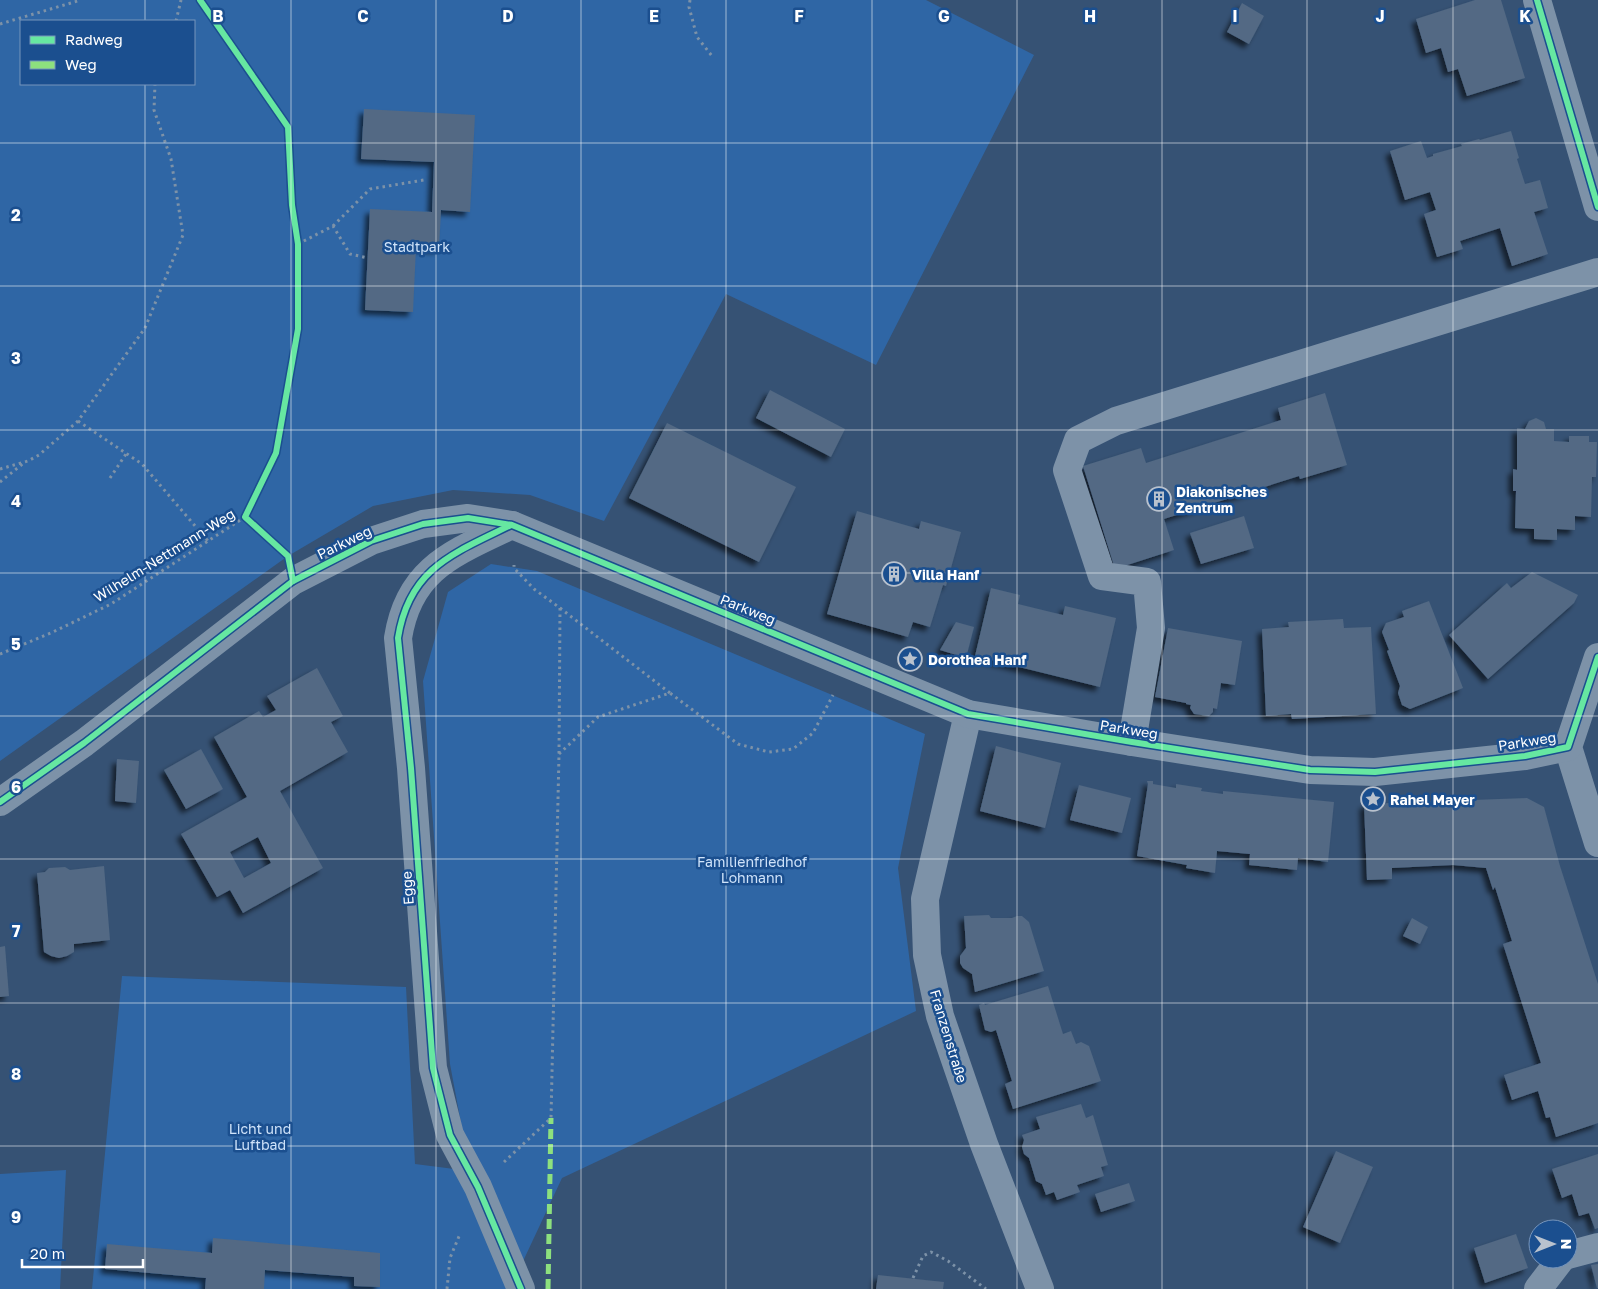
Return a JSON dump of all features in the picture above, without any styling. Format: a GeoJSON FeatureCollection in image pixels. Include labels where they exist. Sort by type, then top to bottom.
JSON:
{"type":"FeatureCollection","features":[{"type":"Feature","properties":{"kind":"street"},"geometry":{"type":"LineString","coordinates":[[1537,0],[1598,206]]}},
{"type":"Feature","properties":{"kind":"street"},"geometry":{"type":"LineString","coordinates":[[1132,742],[1152,628],[1147,582],[1102,576],[1067,470],[1078,440],[1116,421],[1598,272]]}},
{"type":"Feature","properties":{"kind":"street","name":"Parkweg"},"geometry":{"type":"LineString","coordinates":[[0,802],[84,743],[293,581],[371,541],[423,524],[468,518],[512,525],[968,714],[1310,770],[1376,772],[1526,756],[1568,747]]}},
{"type":"Feature","properties":{"kind":"street","name":"Egge"},"geometry":{"type":"LineString","coordinates":[[512,525],[460,550],[434,566],[412,593],[401,618],[398,638],[411,768],[433,1068],[450,1135],[478,1187],[521,1289]]}},
{"type":"Feature","properties":{"kind":"street"},"geometry":{"type":"LineString","coordinates":[[1598,656],[1568,747],[1598,843]]}},
{"type":"Feature","properties":{"kind":"street","name":"Franzenstraße"},"geometry":{"type":"LineString","coordinates":[[968,714],[925,899],[927,955],[940,1016],[984,1144],[1040,1289]]}},
{"type":"Feature","properties":{"kind":"street"},"geometry":{"type":"LineString","coordinates":[[1578,1252],[1598,1247]]}},
{"type":"Feature","properties":{"kind":"street"},"geometry":{"type":"LineString","coordinates":[[1538,1289],[1553,1269]]}},
{"type":"Feature","properties":{"kind":"path"},"geometry":{"type":"LineString","coordinates":[[0,24],[81,0]]}},
{"type":"Feature","properties":{"kind":"path"},"geometry":{"type":"LineString","coordinates":[[176,20],[181,0]]}},
{"type":"Feature","properties":{"kind":"path"},"geometry":{"type":"LineString","coordinates":[[690,0],[689,7],[697,37],[712,56]]}},
{"type":"Feature","properties":{"kind":"path"},"geometry":{"type":"LineString","coordinates":[[0,470],[39,455],[78,420],[145,328],[183,235],[171,159],[154,110],[155,85]]}},
{"type":"Feature","properties":{"kind":"path"},"geometry":{"type":"LineString","coordinates":[[298,244],[333,226],[370,189],[424,180]]}},
{"type":"Feature","properties":{"kind":"path"},"geometry":{"type":"LineString","coordinates":[[333,226],[350,254],[368,258]]}},
{"type":"Feature","properties":{"kind":"path"},"geometry":{"type":"LineString","coordinates":[[78,420],[142,464],[208,541]]}},
{"type":"Feature","properties":{"kind":"path"},"geometry":{"type":"LineString","coordinates":[[110,478],[126,454]]}},
{"type":"Feature","properties":{"kind":"path"},"geometry":{"type":"LineString","coordinates":[[0,482],[28,460]]}},
{"type":"Feature","properties":{"kind":"path"},"geometry":{"type":"LineString","coordinates":[[245,517],[288,556],[293,581]]}},
{"type":"Feature","properties":{"kind":"path"},"geometry":{"type":"LineString","coordinates":[[514,568],[534,589],[738,744],[769,752],[793,748],[813,733],[826,709]]}},
{"type":"Feature","properties":{"kind":"path"},"geometry":{"type":"LineString","coordinates":[[478,1187],[551,1118],[559,754],[560,608]]}},
{"type":"Feature","properties":{"kind":"path"},"geometry":{"type":"LineString","coordinates":[[559,754],[598,717],[670,693]]}},
{"type":"Feature","properties":{"kind":"path"},"geometry":{"type":"LineString","coordinates":[[913,1278],[923,1256],[931,1252],[948,1261],[986,1289]]}},
{"type":"Feature","properties":{"kind":"green space","name":"Stadtpark"},"geometry":{"type":"Polygon","coordinates":[[[0,0],[926,0],[1034,55],[876,365],[726,294],[604,521],[530,495],[453,490],[373,506],[288,556],[0,761],[0,0]]]}},
{"type":"Feature","properties":{"kind":"green space"},"geometry":{"type":"Polygon","coordinates":[[[491,564],[537,571],[925,734],[898,868],[916,1011],[562,1178],[510,1289],[92,1289],[122,976],[406,987],[415,1164],[470,1171],[450,1064],[423,681],[448,592],[491,564]]]}},
{"type":"Feature","properties":{"kind":"green space"},"geometry":{"type":"Polygon","coordinates":[[[66,1170],[60,1289],[0,1289],[0,1174],[66,1170]]]}},
{"type":"Feature","properties":{"kind":"building"},"geometry":{"type":"Polygon","coordinates":[[[1475,0],[1501,0],[1525,78],[1467,96],[1458,69],[1448,72],[1441,48],[1426,53],[1416,19],[1475,0]]]}},
{"type":"Feature","properties":{"kind":"building"},"geometry":{"type":"Polygon","coordinates":[[[1242,3],[1264,16],[1249,44],[1227,32],[1242,3]]]}},
{"type":"Feature","properties":{"kind":"building"},"geometry":{"type":"Polygon","coordinates":[[[364,109],[475,115],[470,212],[441,210],[439,249],[416,247],[413,312],[365,310],[370,209],[432,212],[434,162],[361,159],[364,109]]]}},
{"type":"Feature","properties":{"kind":"building"},"geometry":{"type":"Polygon","coordinates":[[[1511,131],[1525,184],[1540,180],[1548,208],[1534,212],[1548,254],[1512,266],[1500,228],[1460,241],[1463,249],[1437,257],[1424,214],[1436,210],[1430,192],[1405,200],[1390,151],[1421,141],[1427,158],[1433,156],[1433,154],[1462,146],[1461,144],[1511,131]]]}},
{"type":"Feature","properties":{"kind":"building"},"geometry":{"type":"Polygon","coordinates":[[[770,390],[845,429],[831,457],[756,418],[770,390]]]}},
{"type":"Feature","properties":{"kind":"building","name":"Diakonisches Zentrum"},"geometry":{"type":"Polygon","coordinates":[[[1325,393],[1347,465],[1300,479],[1299,476],[1164,519],[1174,550],[1115,569],[1083,466],[1141,448],[1146,463],[1281,420],[1278,408],[1325,393]]]}},
{"type":"Feature","properties":{"kind":"building"},"geometry":{"type":"Polygon","coordinates":[[[1536,418],[1544,422],[1546,429],[1554,429],[1554,441],[1569,442],[1569,436],[1589,436],[1589,442],[1597,442],[1596,477],[1592,477],[1591,517],[1575,516],[1575,530],[1557,529],[1557,540],[1534,539],[1534,529],[1515,528],[1516,491],[1513,491],[1513,469],[1517,470],[1517,428],[1525,429],[1529,421],[1536,418]]]}},
{"type":"Feature","properties":{"kind":"building"},"geometry":{"type":"Polygon","coordinates":[[[667,423],[796,487],[759,562],[629,498],[667,423]]]}},
{"type":"Feature","properties":{"kind":"building","name":"Villa Hanf"},"geometry":{"type":"Polygon","coordinates":[[[857,511],[919,529],[921,521],[961,532],[946,586],[943,585],[930,627],[913,622],[908,637],[827,614],[857,511]]]}},
{"type":"Feature","properties":{"kind":"building"},"geometry":{"type":"Polygon","coordinates":[[[1244,516],[1254,548],[1201,564],[1190,533],[1244,516]]]}},
{"type":"Feature","properties":{"kind":"building"},"geometry":{"type":"Polygon","coordinates":[[[1532,572],[1578,595],[1574,603],[1488,679],[1449,635],[1507,583],[1511,588],[1532,572]]]}},
{"type":"Feature","properties":{"kind":"building"},"geometry":{"type":"Polygon","coordinates":[[[991,588],[1020,595],[1018,604],[1063,615],[1065,606],[1116,618],[1100,687],[975,656],[991,588]]]}},
{"type":"Feature","properties":{"kind":"building"},"geometry":{"type":"Polygon","coordinates":[[[1429,601],[1463,688],[1410,709],[1402,705],[1398,693],[1400,686],[1382,632],[1386,623],[1404,617],[1402,611],[1429,601]]]}},
{"type":"Feature","properties":{"kind":"building"},"geometry":{"type":"Polygon","coordinates":[[[1343,619],[1344,628],[1371,627],[1376,714],[1292,719],[1291,714],[1266,716],[1262,629],[1289,627],[1288,622],[1343,619]]]}},
{"type":"Feature","properties":{"kind":"building"},"geometry":{"type":"Polygon","coordinates":[[[956,622],[974,627],[966,658],[940,650],[956,622]]]}},
{"type":"Feature","properties":{"kind":"building"},"geometry":{"type":"Polygon","coordinates":[[[1168,628],[1242,641],[1235,685],[1221,683],[1217,709],[1213,708],[1213,712],[1209,716],[1194,714],[1190,708],[1191,705],[1186,703],[1155,697],[1168,628]]]}},
{"type":"Feature","properties":{"kind":"building"},"geometry":{"type":"Polygon","coordinates":[[[317,668],[343,716],[331,722],[348,752],[280,791],[323,868],[243,913],[230,890],[217,897],[181,834],[247,797],[214,737],[259,711],[263,717],[276,710],[267,696],[317,668]],[[258,837],[230,852],[244,878],[271,863],[258,837]]]}},
{"type":"Feature","properties":{"kind":"building"},"geometry":{"type":"Polygon","coordinates":[[[996,746],[1061,763],[1045,828],[980,811],[996,746]]]}},
{"type":"Feature","properties":{"kind":"building"},"geometry":{"type":"Polygon","coordinates":[[[201,749],[223,789],[186,809],[164,770],[201,749]]]}},
{"type":"Feature","properties":{"kind":"building"},"geometry":{"type":"Polygon","coordinates":[[[117,759],[139,761],[136,803],[115,801],[117,759]]]}},
{"type":"Feature","properties":{"kind":"building"},"geometry":{"type":"Polygon","coordinates":[[[1147,781],[1153,781],[1153,784],[1176,788],[1176,784],[1202,788],[1201,791],[1223,794],[1223,791],[1334,802],[1328,862],[1298,858],[1297,870],[1249,865],[1250,854],[1217,851],[1215,873],[1186,868],[1187,865],[1137,856],[1147,781]]]}},
{"type":"Feature","properties":{"kind":"building"},"geometry":{"type":"Polygon","coordinates":[[[1079,785],[1131,798],[1122,833],[1070,820],[1079,785]]]}},
{"type":"Feature","properties":{"kind":"building"},"geometry":{"type":"Polygon","coordinates":[[[1527,798],[1544,807],[1560,866],[1598,984],[1598,1123],[1556,1137],[1550,1117],[1546,1118],[1538,1091],[1512,1100],[1504,1075],[1541,1063],[1503,944],[1512,941],[1495,887],[1493,890],[1486,868],[1453,865],[1392,868],[1392,879],[1367,880],[1364,804],[1527,798]]]}},
{"type":"Feature","properties":{"kind":"building"},"geometry":{"type":"Polygon","coordinates":[[[104,866],[110,940],[74,944],[74,952],[59,958],[44,952],[37,873],[45,872],[49,868],[65,867],[70,870],[104,866]]]}},
{"type":"Feature","properties":{"kind":"building"},"geometry":{"type":"Polygon","coordinates":[[[989,915],[991,918],[1022,916],[1029,922],[1044,971],[975,992],[972,974],[963,968],[960,963],[960,956],[966,948],[964,916],[989,915]]]}},
{"type":"Feature","properties":{"kind":"building"},"geometry":{"type":"Polygon","coordinates":[[[1412,918],[1428,927],[1420,944],[1403,936],[1412,918]]]}},
{"type":"Feature","properties":{"kind":"building"},"geometry":{"type":"Polygon","coordinates":[[[5,946],[9,996],[0,997],[0,947],[5,946]]]}},
{"type":"Feature","properties":{"kind":"building"},"geometry":{"type":"Polygon","coordinates":[[[1048,986],[1063,1034],[1071,1031],[1076,1044],[1081,1042],[1089,1046],[1101,1081],[1013,1109],[1005,1084],[1012,1081],[996,1030],[991,1032],[985,1030],[979,1005],[984,1003],[985,1005],[1048,986]]]}},
{"type":"Feature","properties":{"kind":"building"},"geometry":{"type":"Polygon","coordinates":[[[1081,1104],[1086,1118],[1093,1115],[1108,1165],[1101,1167],[1104,1176],[1077,1185],[1080,1192],[1057,1200],[1054,1192],[1046,1195],[1042,1184],[1036,1181],[1029,1158],[1024,1154],[1022,1135],[1040,1129],[1036,1117],[1081,1104]]]}},
{"type":"Feature","properties":{"kind":"building"},"geometry":{"type":"Polygon","coordinates":[[[1336,1151],[1373,1167],[1340,1243],[1303,1227],[1336,1151]]]}},
{"type":"Feature","properties":{"kind":"building"},"geometry":{"type":"Polygon","coordinates":[[[1598,1154],[1598,1228],[1595,1229],[1589,1213],[1579,1216],[1572,1194],[1562,1198],[1552,1169],[1598,1154]]]}},
{"type":"Feature","properties":{"kind":"building"},"geometry":{"type":"Polygon","coordinates":[[[1129,1183],[1135,1201],[1101,1212],[1095,1194],[1129,1183]]]}},
{"type":"Feature","properties":{"kind":"building"},"geometry":{"type":"Polygon","coordinates":[[[1516,1234],[1528,1268],[1485,1283],[1474,1248],[1516,1234]]]}},
{"type":"Feature","properties":{"kind":"building"},"geometry":{"type":"Polygon","coordinates":[[[213,1238],[380,1253],[380,1287],[354,1286],[354,1277],[265,1270],[264,1289],[205,1289],[206,1278],[105,1269],[107,1244],[212,1253],[213,1238]]]}},
{"type":"Feature","properties":{"kind":"building"},"geometry":{"type":"Polygon","coordinates":[[[1598,1264],[1598,1288],[1597,1288],[1591,1265],[1598,1264]]]}},
{"type":"Feature","properties":{"kind":"building"},"geometry":{"type":"Polygon","coordinates":[[[878,1275],[944,1282],[943,1289],[876,1289],[878,1275]]]}},
{"type":"Feature","properties":{"kind":"marked path"},"geometry":{"type":"LineString","coordinates":[[548,1289],[551,1118]]}},
{"type":"Feature","properties":{"kind":"cycle path","name":"Wilhelm-Nettmann-Weg"},"geometry":{"type":"LineString","coordinates":[[200,0],[288,127],[292,205],[298,244],[298,329],[276,453],[245,517],[288,556],[293,581]]}},
{"type":"Feature","properties":{"kind":"cycle path"},"geometry":{"type":"LineString","coordinates":[[1537,0],[1598,207]]}},
{"type":"Feature","properties":{"kind":"cycle path"},"geometry":{"type":"LineString","coordinates":[[0,802],[84,743],[293,581],[371,541],[423,524],[468,518],[512,525],[968,714],[1310,770],[1375,772],[1525,756],[1568,747],[1598,657]]}},
{"type":"Feature","properties":{"kind":"cycle path"},"geometry":{"type":"LineString","coordinates":[[511,525],[471,545],[437,566],[412,595],[404,614],[398,638],[411,768],[433,1068],[450,1135],[478,1187],[521,1289]]}},
{"type":"Feature","properties":{"kind":"place","name":"Diakonisches Zentrum"},"geometry":{"type":"Point","coordinates":[1159,499]}},
{"type":"Feature","properties":{"kind":"place","name":"Villa Hanf"},"geometry":{"type":"Point","coordinates":[894,574]}},
{"type":"Feature","properties":{"kind":"place","name":"Dorothea Hanf"},"geometry":{"type":"Point","coordinates":[910,659]}},
{"type":"Feature","properties":{"kind":"place","name":"Rahel Mayer"},"geometry":{"type":"Point","coordinates":[1373,799]}},
{"type":"Feature","properties":{"kind":"park label","name":"Familienfriedhof Lohmann"},"geometry":{"type":"Point","coordinates":[752,870]}},
{"type":"Feature","properties":{"kind":"park label","name":"Licht und Luftbad"},"geometry":{"type":"Point","coordinates":[260,1136]}}]}
